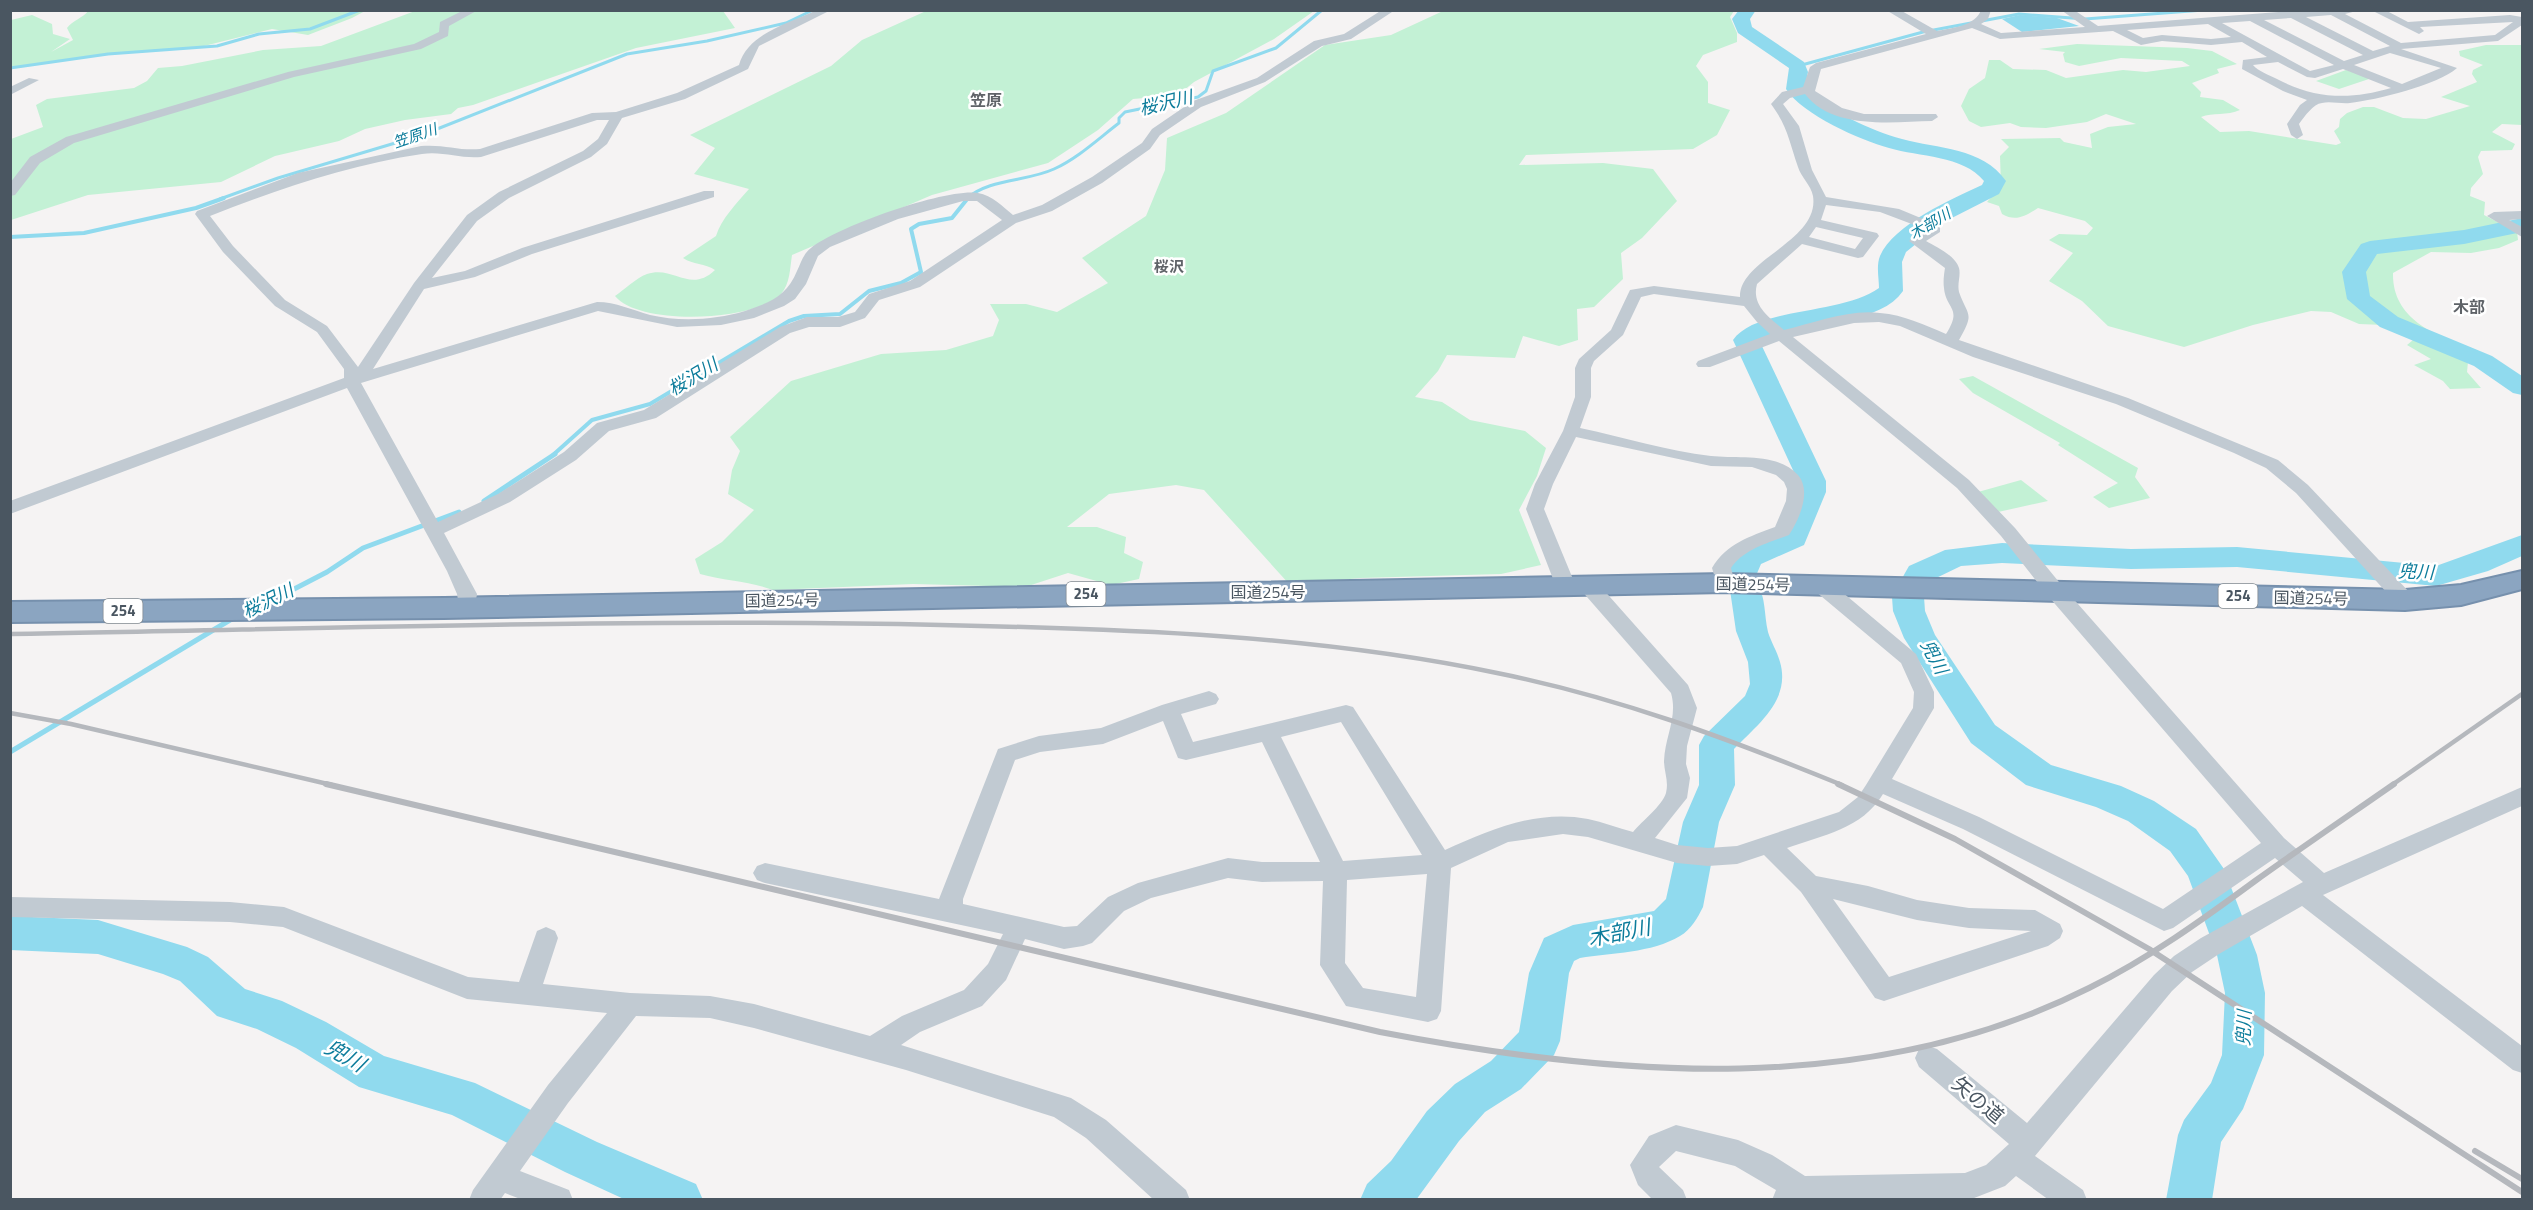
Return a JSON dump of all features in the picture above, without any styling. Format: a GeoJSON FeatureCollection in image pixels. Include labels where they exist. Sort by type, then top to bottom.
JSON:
{"type":"FeatureCollection","features":[{"type":"Feature","properties":{"kind":"highway","name":"国道254号"},"geometry":{"type":"LineString","coordinates":[[10,612],[467,607],[971,596],[1344,591],[1576,584],[1725,583],[2405,600],[2461,595],[2523,580]]}},
{"type":"Feature","properties":{"kind":"street"},"geometry":{"type":"LineString","coordinates":[[10,192],[35,160],[70,140],[292,74],[417,47],[444,34],[444,24],[473,10]]}},
{"type":"Feature","properties":{"kind":"street"},"geometry":{"type":"LineString","coordinates":[[467,607],[467,594],[352,369],[322,329],[280,303],[228,249],[202,214],[303,176],[432,147],[469,154],[481,153],[596,116],[617,116],[710,85],[744,67],[748,53],[754,44],[826,10]]}},
{"type":"Feature","properties":{"kind":"street"},"geometry":{"type":"LineString","coordinates":[[431,526],[504,498],[570,456],[603,427],[650,414],[785,330],[807,322],[840,322],[860,315],[873,297],[925,279],[1011,220],[1047,208],[1096,180],[1146,146],[1156,132],[1197,104],[1261,80],[1318,43],[1347,37],[1390,10]]}},
{"type":"Feature","properties":{"kind":"street"},"geometry":{"type":"LineString","coordinates":[[1891,10],[1936,35]]}},
{"type":"Feature","properties":{"kind":"street"},"geometry":{"type":"LineString","coordinates":[[1932,117],[1857,119],[1825,104],[1810,94],[1808,89],[1816,68],[1820,65],[1973,25],[1984,17],[1986,10]]}},
{"type":"Feature","properties":{"kind":"street"},"geometry":{"type":"LineString","coordinates":[[2191,10],[2307,74],[2315,75],[2394,47],[2498,38],[2523,20],[2510,18],[2407,25]]}},
{"type":"Feature","properties":{"kind":"street"},"geometry":{"type":"LineString","coordinates":[[1973,25],[2000,36],[2355,10]]}},
{"type":"Feature","properties":{"kind":"street"},"geometry":{"type":"LineString","coordinates":[[2376,10],[2440,42]]}},
{"type":"Feature","properties":{"kind":"street"},"geometry":{"type":"LineString","coordinates":[[2068,11],[2096,29]]}},
{"type":"Feature","properties":{"kind":"street"},"geometry":{"type":"LineString","coordinates":[[2280,59],[2247,62],[2248,69],[2312,98],[2355,100],[2400,87],[2412,86],[2451,68],[2394,47],[2334,12]]}},
{"type":"Feature","properties":{"kind":"street"},"geometry":{"type":"LineString","coordinates":[[2294,15],[2372,55]]}},
{"type":"Feature","properties":{"kind":"street"},"geometry":{"type":"LineString","coordinates":[[2252,18],[2343,65],[2400,87]]}},
{"type":"Feature","properties":{"kind":"street"},"geometry":{"type":"LineString","coordinates":[[2116,28],[2140,42],[2162,38],[2211,42],[2242,39]]}},
{"type":"Feature","properties":{"kind":"street"},"geometry":{"type":"LineString","coordinates":[[10,92],[33,80]]}},
{"type":"Feature","properties":{"kind":"street"},"geometry":{"type":"LineString","coordinates":[[1808,89],[1786,95],[1777,104],[1795,129],[1804,168],[1821,200],[1819,211],[1799,240],[1750,283],[1747,290],[1748,302],[1762,319],[1963,484],[2008,532],[2056,592],[2312,889],[2523,1061]]}},
{"type":"Feature","properties":{"kind":"street"},"geometry":{"type":"LineString","coordinates":[[2297,135],[2293,124],[2304,108],[2314,103],[2312,98]]}},
{"type":"Feature","properties":{"kind":"street"},"geometry":{"type":"LineString","coordinates":[[356,380],[419,286],[472,218],[504,195],[587,154],[603,141],[617,116]]}},
{"type":"Feature","properties":{"kind":"street"},"geometry":{"type":"LineString","coordinates":[[419,286],[470,274],[527,250],[709,194]]}},
{"type":"Feature","properties":{"kind":"street"},"geometry":{"type":"LineString","coordinates":[[10,508],[356,380],[597,307],[613,307],[630,314],[666,322],[696,323],[736,318],[762,310],[786,300],[797,291],[810,257],[829,243],[863,227],[958,197],[975,197],[1011,220]]}},
{"type":"Feature","properties":{"kind":"street"},"geometry":{"type":"LineString","coordinates":[[1821,200],[1892,210],[1914,217],[1935,229],[1916,242],[1948,261],[1952,268],[1951,290],[1962,309],[1959,326],[1950,341]]}},
{"type":"Feature","properties":{"kind":"street"},"geometry":{"type":"LineString","coordinates":[[2523,215],[2494,216],[2523,233]]}},
{"type":"Feature","properties":{"kind":"street"},"geometry":{"type":"LineString","coordinates":[[1799,240],[1858,254],[1872,236],[1812,222]]}},
{"type":"Feature","properties":{"kind":"street"},"geometry":{"type":"LineString","coordinates":[[1636,844],[1676,798],[1679,790],[1676,746],[1686,708],[1681,690],[1576,584],[1535,509],[1544,484],[1571,431],[1583,397],[1583,368],[1587,358],[1618,332],[1635,293],[1654,290],[1748,302]]}},
{"type":"Feature","properties":{"kind":"street"},"geometry":{"type":"LineString","coordinates":[[1704,364],[1781,335],[1854,318],[1879,316],[1904,322],[1999,361],[2122,401],[2272,464],[2302,489],[2405,600]]}},
{"type":"Feature","properties":{"kind":"street"},"geometry":{"type":"LineString","coordinates":[[1571,431],[1712,462],[1753,462],[1782,471],[1792,479],[1796,489],[1795,501],[1783,531],[1744,546],[1728,556],[1721,568],[1725,583]]}},
{"type":"Feature","properties":{"kind":"street"},"geometry":{"type":"LineString","coordinates":[[765,873],[1064,938],[1083,936],[1116,904],[1146,890],[1228,868],[1262,872],[1335,871],[1440,863],[1504,834],[1546,826],[1563,825],[1588,828],[1636,844],[1677,854],[1708,857],[1737,855],[1847,818],[1866,803],[1923,708],[1924,692],[1909,660],[1822,586]]}},
{"type":"Feature","properties":{"kind":"street"},"geometry":{"type":"LineString","coordinates":[[952,912],[951,899],[983,821],[1006,755],[1039,744],[1102,736],[1169,710],[1209,699]]}},
{"type":"Feature","properties":{"kind":"street"},"geometry":{"type":"LineString","coordinates":[[1169,710],[1186,752],[1268,732],[1346,713],[1440,863],[1428,1011],[1355,998],[1332,965],[1335,871],[1329,854],[1268,732]]}},
{"type":"Feature","properties":{"kind":"street"},"geometry":{"type":"LineString","coordinates":[[1879,783],[1981,828],[2164,921],[2276,845]]}},
{"type":"Feature","properties":{"kind":"street"},"geometry":{"type":"LineString","coordinates":[[1673,1200],[1648,1175],[1644,1165],[1651,1154],[1666,1140],[1678,1137],[1723,1146],[1768,1167],[1793,1195],[1965,1186],[1995,1176],[2021,1150],[2163,983],[2183,963],[2312,889],[2523,796]]}},
{"type":"Feature","properties":{"kind":"street"},"geometry":{"type":"LineString","coordinates":[[1769,845],[1809,885],[1884,990],[2039,939],[2051,931],[2035,920],[1969,918],[1927,912],[1868,896],[1809,885]]}},
{"type":"Feature","properties":{"kind":"street"},"geometry":{"type":"LineString","coordinates":[[10,907],[230,912],[284,917],[467,988],[630,1004],[710,1007],[754,1016],[1061,1107],[1096,1129],[1176,1200]]}},
{"type":"Feature","properties":{"kind":"street"},"geometry":{"type":"LineString","coordinates":[[870,1050],[911,1024],[973,998],[985,988],[997,972],[1019,927]]}},
{"type":"Feature","properties":{"kind":"street"},"geometry":{"type":"LineString","coordinates":[[527,994],[546,938]]}},
{"type":"Feature","properties":{"kind":"street"},"geometry":{"type":"LineString","coordinates":[[483,1200],[558,1094],[630,1004]]}},
{"type":"Feature","properties":{"kind":"street","name":"矢の道"},"geometry":{"type":"LineString","coordinates":[[1928,1058],[2073,1200]]}},
{"type":"Feature","properties":{"kind":"street"},"geometry":{"type":"LineString","coordinates":[[507,1169],[559,1200]]}},
{"type":"Feature","properties":{"kind":"green space"},"geometry":{"type":"Polygon","coordinates":[[[88,11],[365,11],[308,35],[272,29],[204,46],[97,55],[11,67],[11,20],[32,15],[52,24],[53,34],[70,39],[51,52],[73,40],[67,28],[88,11]]]}},
{"type":"Feature","properties":{"kind":"green space"},"geometry":{"type":"Polygon","coordinates":[[[415,11],[723,11],[735,28],[636,48],[473,105],[458,108],[451,114],[405,120],[365,129],[339,141],[275,156],[221,182],[88,195],[11,220],[11,139],[43,127],[36,105],[47,99],[134,88],[147,81],[158,68],[182,66],[263,50],[321,46],[415,11]]]}},
{"type":"Feature","properties":{"kind":"green space"},"geometry":{"type":"Polygon","coordinates":[[[926,11],[1314,11],[1274,39],[1194,82],[1178,95],[1133,99],[1098,130],[1048,163],[932,195],[792,255],[784,290],[767,303],[723,315],[671,316],[628,306],[615,296],[647,274],[657,272],[698,279],[706,277],[715,270],[683,258],[716,236],[725,217],[749,189],[694,174],[715,148],[690,135],[831,66],[862,40],[926,11]]]}},
{"type":"Feature","properties":{"kind":"green space"},"geometry":{"type":"Polygon","coordinates":[[[1443,11],[1734,11],[1730,17],[1737,33],[1737,42],[1703,55],[1696,66],[1708,82],[1708,103],[1730,110],[1717,135],[1693,149],[1526,155],[1519,165],[1603,163],[1653,169],[1677,201],[1642,238],[1621,253],[1623,279],[1594,307],[1577,309],[1578,340],[1559,346],[1523,336],[1515,358],[1447,355],[1438,371],[1415,397],[1442,402],[1470,420],[1525,431],[1546,448],[1537,476],[1519,510],[1541,565],[1501,574],[1360,578],[1290,585],[1204,490],[1176,485],[1109,494],[1067,527],[1097,527],[1126,537],[1124,553],[1143,562],[1139,579],[1111,585],[1068,573],[1025,587],[913,584],[773,590],[700,574],[695,559],[722,542],[754,510],[728,494],[732,470],[740,451],[730,437],[791,381],[881,354],[946,350],[993,336],[999,320],[990,304],[1026,304],[1057,312],[1108,283],[1082,258],[1146,216],[1165,170],[1167,138],[1226,113],[1325,45],[1391,35],[1443,11]]]}},
{"type":"Feature","properties":{"kind":"green space"},"geometry":{"type":"Polygon","coordinates":[[[2077,44],[2212,51],[2237,64],[2217,69],[2219,73],[2192,83],[2201,92],[2200,97],[2223,100],[2240,110],[2201,117],[2220,132],[2249,131],[2336,145],[2341,143],[2334,131],[2339,127],[2340,119],[2347,113],[2363,107],[2374,107],[2403,118],[2426,119],[2470,106],[2441,97],[2477,82],[2472,74],[2473,70],[2483,65],[2460,56],[2459,51],[2486,45],[2522,45],[2522,125],[2502,124],[2492,132],[2515,144],[2512,150],[2481,151],[2478,157],[2483,174],[2471,188],[2470,196],[2485,202],[2484,215],[2517,232],[2518,240],[2499,248],[2471,253],[2431,252],[2393,273],[2395,289],[2407,313],[2429,331],[2469,352],[2467,372],[2481,388],[2450,389],[2443,381],[2414,365],[2431,359],[2407,345],[2413,340],[2384,325],[2359,324],[2331,312],[2311,311],[2253,325],[2184,347],[2108,326],[2082,301],[2049,281],[2073,253],[2049,240],[2059,234],[2087,235],[2093,228],[2085,221],[2038,208],[2025,216],[2012,218],[2002,214],[1999,206],[1987,202],[2001,186],[2000,156],[2009,147],[2001,139],[2060,138],[2064,142],[2092,148],[2090,134],[2108,127],[2136,124],[2106,114],[2087,122],[2046,128],[2021,127],[2010,123],[1981,127],[1969,121],[1961,106],[1969,89],[1985,78],[1989,60],[2000,60],[2013,69],[2046,70],[2066,78],[2123,70],[2146,72],[2190,66],[2182,61],[2121,58],[2079,66],[2065,62],[2063,54],[2065,52],[2039,49],[2077,44]]]}},
{"type":"Feature","properties":{"kind":"green space"},"geometry":{"type":"Polygon","coordinates":[[[2346,70],[2372,78],[2339,89],[2316,81],[2346,70]]]}},
{"type":"Feature","properties":{"kind":"green space"},"geometry":{"type":"Polygon","coordinates":[[[1973,376],[2138,468],[2135,477],[2150,498],[2109,508],[2093,497],[2118,483],[2058,445],[2060,443],[1973,393],[1959,379],[1973,376]]]}},
{"type":"Feature","properties":{"kind":"green space"},"geometry":{"type":"Polygon","coordinates":[[[2021,480],[2048,501],[1998,512],[1978,492],[2021,480]]]}},
{"type":"Feature","properties":{"kind":"water"},"geometry":{"type":"Polygon","coordinates":[[[2020,15],[2057,18],[2079,26],[2022,32],[2002,19],[2020,15]]]}},
{"type":"Feature","properties":{"kind":"waterway"},"geometry":{"type":"LineString","coordinates":[[10,68],[108,54],[217,46],[259,34],[310,29],[360,10]]}},
{"type":"Feature","properties":{"kind":"waterway","name":"笠原川"},"geometry":{"type":"LineString","coordinates":[[220,199],[278,178],[422,135],[627,54],[707,41],[786,23],[813,10]]}},
{"type":"Feature","properties":{"kind":"waterway","name":"桜沢川"},"geometry":{"type":"LineString","coordinates":[[966,199],[986,187],[1043,173],[1063,165],[1119,123],[1119,118],[1125,112],[1198,97],[1206,91],[1213,71],[1276,48],[1322,10]]}},
{"type":"Feature","properties":{"kind":"waterway","name":"木部川"},"geometry":{"type":"LineString","coordinates":[[1744,571],[1747,559],[1760,551],[1793,538],[1812,492],[1812,481],[1746,340],[1761,331],[1779,325],[1840,313],[1877,301],[1891,291],[1891,258],[1905,239],[1935,219],[1991,189],[1995,181],[1988,172],[1977,165],[1950,155],[1885,140],[1842,121],[1814,104],[1795,89],[1798,66],[1744,29],[1741,19],[1748,10]]}},
{"type":"Feature","properties":{"kind":"waterway"},"geometry":{"type":"LineString","coordinates":[[1798,66],[1923,32],[2019,14],[2085,19],[2204,10]]}},
{"type":"Feature","properties":{"kind":"waterway","name":"笠原川"},"geometry":{"type":"LineString","coordinates":[[10,237],[84,233],[196,208],[224,198]]}},
{"type":"Feature","properties":{"kind":"waterway","name":"桜沢川"},"geometry":{"type":"LineString","coordinates":[[553,455],[592,420],[650,404],[789,321],[804,316],[840,314],[869,291],[901,283],[921,272],[911,229],[919,224],[952,218],[968,198]]}},
{"type":"Feature","properties":{"kind":"waterway","name":"兜川"},"geometry":{"type":"LineString","coordinates":[[2522,225],[2464,237],[2378,246],[2369,249],[2354,272],[2359,299],[2389,322],[2483,361],[2522,387]]}},
{"type":"Feature","properties":{"kind":"waterway","name":"桜沢川"},"geometry":{"type":"LineString","coordinates":[[484,501],[555,454]]}},
{"type":"Feature","properties":{"kind":"waterway","name":"桜沢川"},"geometry":{"type":"LineString","coordinates":[[271,601],[327,572],[363,548],[459,512]]}},
{"type":"Feature","properties":{"kind":"waterway","name":"兜川"},"geometry":{"type":"LineString","coordinates":[[2189,1200],[2200,1135],[2228,1095],[2243,1055],[2245,993],[2237,955],[2205,869],[2183,840],[2141,811],[2108,796],[2039,775],[1983,734],[1920,638],[1909,611],[1908,597],[1920,573],[1956,557],[2002,553],[2131,559],[2237,557],[2436,576],[2477,564],[2522,545]]}},
{"type":"Feature","properties":{"kind":"waterway","name":"木部川"},"geometry":{"type":"LineString","coordinates":[[1383,1200],[1407,1177],[1443,1126],[1470,1098],[1506,1075],[1539,1041],[1549,973],[1558,950],[1573,942],[1645,931],[1667,924],[1684,907],[1701,822],[1717,785],[1716,745],[1759,703],[1767,684],[1764,662],[1752,631],[1746,590]]}},
{"type":"Feature","properties":{"kind":"waterway","name":"桜沢川"},"geometry":{"type":"LineString","coordinates":[[10,752],[235,617]]}},
{"type":"Feature","properties":{"kind":"waterway","name":"兜川"},"geometry":{"type":"LineString","coordinates":[[10,933],[98,937],[173,959],[194,969],[232,1003],[267,1014],[311,1035],[374,1073],[460,1097],[581,1157],[680,1200]]}},
{"type":"Feature","properties":{"kind":"railway"},"geometry":{"type":"LineString","coordinates":[[10,634],[476,625],[825,623],[1011,627],[1220,636],[1360,650],[1428,660],[1542,683],[1672,721],[1757,751],[1842,785]]}},
{"type":"Feature","properties":{"kind":"railway"},"geometry":{"type":"LineString","coordinates":[[2392,785],[2522,694]]}},
{"type":"Feature","properties":{"kind":"railway"},"geometry":{"type":"LineString","coordinates":[[10,713],[71,724],[332,785]]}},
{"type":"Feature","properties":{"kind":"railway"},"geometry":{"type":"LineString","coordinates":[[326,784],[1380,1032],[1469,1048],[1559,1060],[1649,1067],[1740,1068],[1830,1063],[1918,1048],[2005,1024],[2089,988],[2153,952]]}},
{"type":"Feature","properties":{"kind":"railway"},"geometry":{"type":"LineString","coordinates":[[1838,784],[1955,839],[2153,952]]}},
{"type":"Feature","properties":{"kind":"railway"},"geometry":{"type":"LineString","coordinates":[[2153,952],[2394,784]]}},
{"type":"Feature","properties":{"kind":"railway"},"geometry":{"type":"LineString","coordinates":[[2153,952],[2522,1192]]}},
{"type":"Feature","properties":{"kind":"railway"},"geometry":{"type":"LineString","coordinates":[[2475,1151],[2522,1179]]}},
{"type":"Feature","properties":{"kind":"district","name":"笠原"},"geometry":{"type":"Point","coordinates":[986,100]}},
{"type":"Feature","properties":{"kind":"district","name":"桜沢"},"geometry":{"type":"Point","coordinates":[1169,267]}},
{"type":"Feature","properties":{"kind":"district","name":"木部"},"geometry":{"type":"Point","coordinates":[2469,307]}}]}
